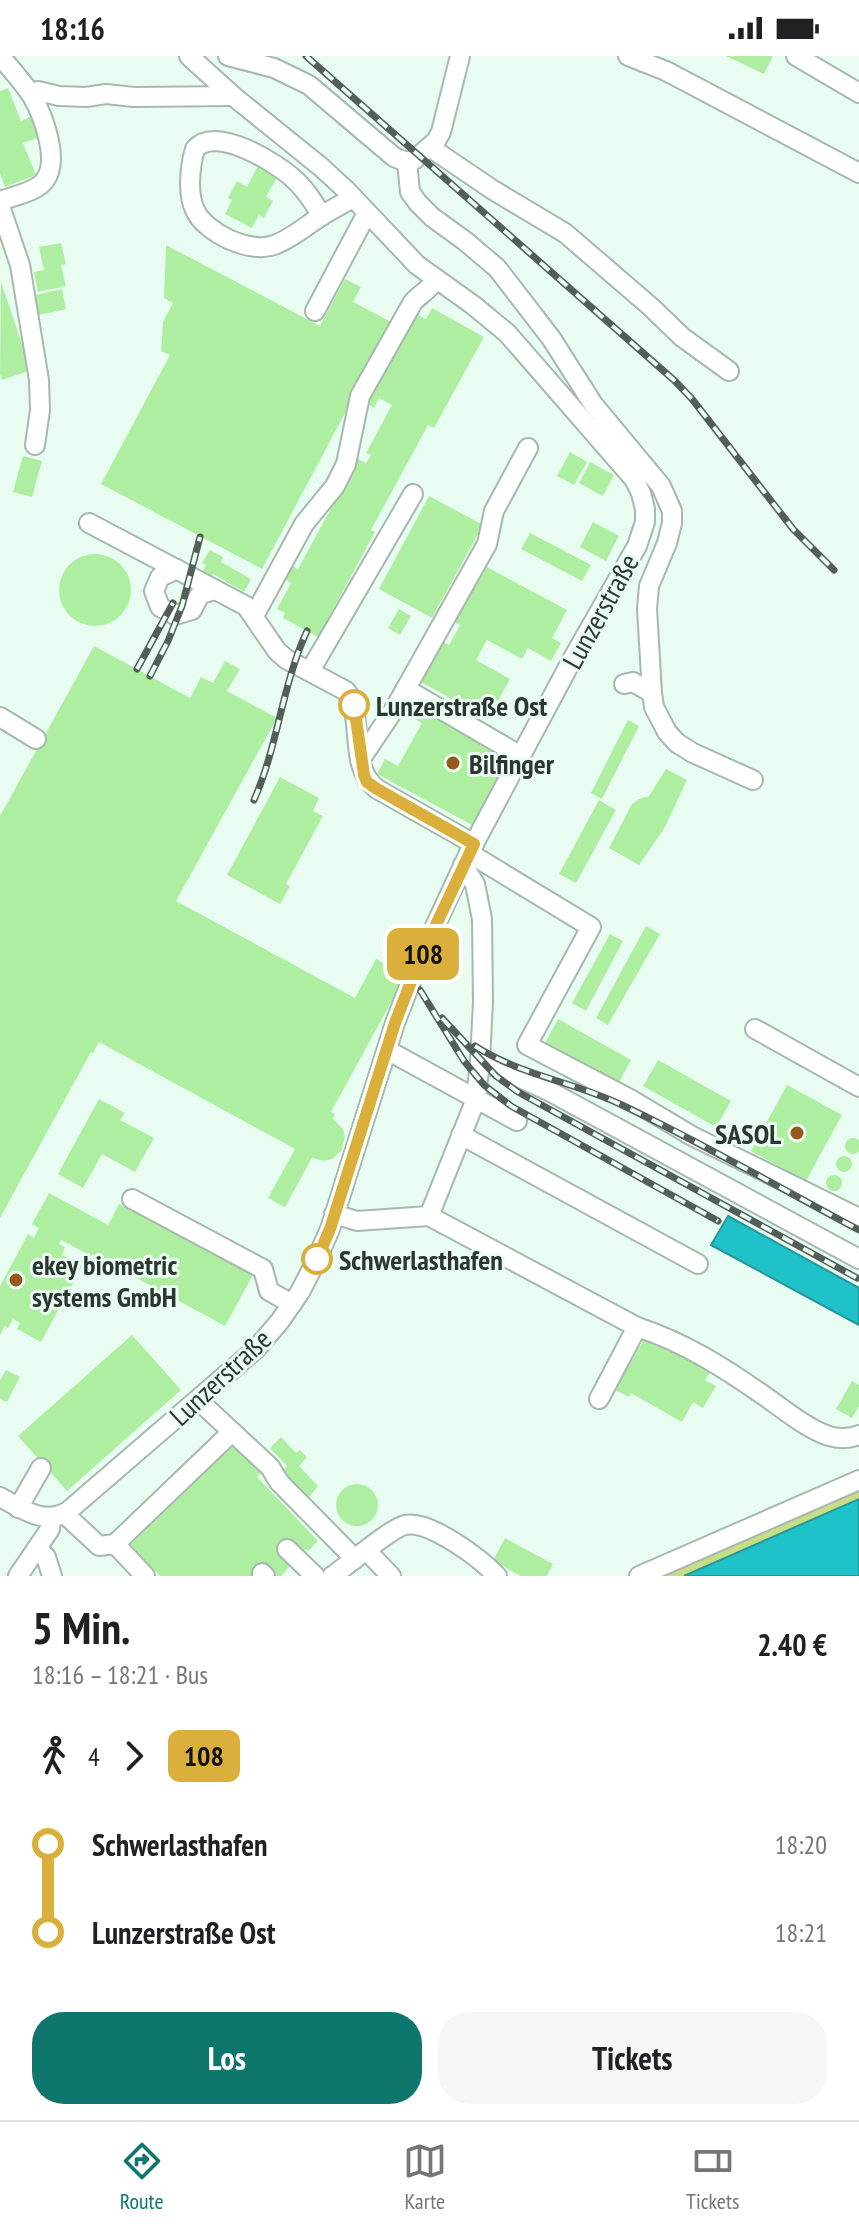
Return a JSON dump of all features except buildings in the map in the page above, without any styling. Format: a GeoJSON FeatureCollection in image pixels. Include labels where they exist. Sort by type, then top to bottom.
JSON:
{"type":"FeatureCollection","features":[{"type":"Feature","properties":{"kind":"street"},"geometry":{"type":"LineString","coordinates":[[0,56],[31,94],[45,127],[51,157],[46,179],[35,188],[0,204],[20,265],[39,380],[40,410],[35,445]]}},
{"type":"Feature","properties":{"kind":"street","name":"Lunzerstraße"},"geometry":{"type":"LineString","coordinates":[[18,1576],[59,1515],[256,1349],[292,1304],[315,1263],[334,1214],[419,961],[469,854],[637,546],[645,522],[641,493],[627,470],[507,333],[417,265],[321,167],[189,56]]}},
{"type":"Feature","properties":{"kind":"street"},"geometry":{"type":"LineString","coordinates":[[228,56],[274,68],[309,85],[394,157],[407,162],[431,148],[441,132],[460,56]]}},
{"type":"Feature","properties":{"kind":"street"},"geometry":{"type":"LineString","coordinates":[[628,56],[666,71],[859,173]]}},
{"type":"Feature","properties":{"kind":"street"},"geometry":{"type":"LineString","coordinates":[[796,56],[859,93]]}},
{"type":"Feature","properties":{"kind":"street"},"geometry":{"type":"LineString","coordinates":[[31,94],[38,91],[86,97],[106,94],[134,97],[233,96]]}},
{"type":"Feature","properties":{"kind":"street"},"geometry":{"type":"LineString","coordinates":[[322,216],[307,192],[294,179],[243,148],[214,140],[206,141],[195,149],[191,194],[194,208],[200,220],[241,246],[257,249],[274,246],[353,198]]}},
{"type":"Feature","properties":{"kind":"street"},"geometry":{"type":"LineString","coordinates":[[431,148],[565,233],[682,337],[729,371]]}},
{"type":"Feature","properties":{"kind":"street"},"geometry":{"type":"LineString","coordinates":[[407,162],[410,192],[418,203],[497,268],[559,349],[593,404],[650,471],[668,498],[672,523],[649,586],[648,597],[652,693],[660,721],[677,743],[753,780]]}},
{"type":"Feature","properties":{"kind":"street"},"geometry":{"type":"LineString","coordinates":[[315,311],[367,213]]}},
{"type":"Feature","properties":{"kind":"street"},"geometry":{"type":"LineString","coordinates":[[250,611],[304,524],[335,486],[346,464],[360,396],[413,302],[431,289],[436,279]]}},
{"type":"Feature","properties":{"kind":"street"},"geometry":{"type":"LineString","coordinates":[[360,760],[406,689],[487,544],[494,511],[528,448]]}},
{"type":"Feature","properties":{"kind":"street"},"geometry":{"type":"LineString","coordinates":[[310,671],[413,494]]}},
{"type":"Feature","properties":{"kind":"street"},"geometry":{"type":"LineString","coordinates":[[89,523],[250,611],[286,659],[346,691],[351,698],[360,760],[367,782],[469,854],[591,927],[527,1045],[630,1099],[692,1136],[859,1218]]}},
{"type":"Feature","properties":{"kind":"street"},"geometry":{"type":"LineString","coordinates":[[177,569],[160,577],[154,591],[160,607],[175,615],[192,610],[200,594],[215,590]]}},
{"type":"Feature","properties":{"kind":"street"},"geometry":{"type":"LineString","coordinates":[[624,684],[633,682],[652,693]]}},
{"type":"Feature","properties":{"kind":"street"},"geometry":{"type":"LineString","coordinates":[[406,689],[521,756]]}},
{"type":"Feature","properties":{"kind":"street"},"geometry":{"type":"LineString","coordinates":[[0,718],[36,739]]}},
{"type":"Feature","properties":{"kind":"street"},"geometry":{"type":"LineString","coordinates":[[429,1216],[476,1099],[483,1002],[482,919],[469,854]]}},
{"type":"Feature","properties":{"kind":"street"},"geometry":{"type":"LineString","coordinates":[[755,1029],[859,1087]]}},
{"type":"Feature","properties":{"kind":"street"},"geometry":{"type":"LineString","coordinates":[[387,1050],[517,1121]]}},
{"type":"Feature","properties":{"kind":"street"},"geometry":{"type":"LineString","coordinates":[[480,1060],[549,1091],[859,1259]]}},
{"type":"Feature","properties":{"kind":"street"},"geometry":{"type":"LineString","coordinates":[[461,1135],[698,1264]]}},
{"type":"Feature","properties":{"kind":"street"},"geometry":{"type":"LineString","coordinates":[[132,1199],[263,1269],[269,1291],[292,1304]]}},
{"type":"Feature","properties":{"kind":"street"},"geometry":{"type":"LineString","coordinates":[[334,1214],[357,1221],[429,1216],[637,1327],[662,1335],[721,1366],[815,1430],[832,1438],[859,1435]]}},
{"type":"Feature","properties":{"kind":"street"},"geometry":{"type":"LineString","coordinates":[[599,1399],[637,1327]]}},
{"type":"Feature","properties":{"kind":"street"},"geometry":{"type":"LineString","coordinates":[[198,1400],[270,1467],[279,1482],[361,1555],[391,1576]]}},
{"type":"Feature","properties":{"kind":"street"},"geometry":{"type":"LineString","coordinates":[[0,1497],[39,1516],[69,1518],[99,1546],[115,1544],[232,1432]]}},
{"type":"Feature","properties":{"kind":"street"},"geometry":{"type":"LineString","coordinates":[[18,1508],[41,1468]]}},
{"type":"Feature","properties":{"kind":"street"},"geometry":{"type":"LineString","coordinates":[[639,1576],[859,1480]]}},
{"type":"Feature","properties":{"kind":"street"},"geometry":{"type":"LineString","coordinates":[[332,1576],[405,1525],[435,1531],[485,1564],[497,1576]]}},
{"type":"Feature","properties":{"kind":"street"},"geometry":{"type":"LineString","coordinates":[[115,1544],[145,1576]]}},
{"type":"Feature","properties":{"kind":"street"},"geometry":{"type":"LineString","coordinates":[[37,1548],[46,1557],[52,1576]]}},
{"type":"Feature","properties":{"kind":"street"},"geometry":{"type":"LineString","coordinates":[[287,1549],[315,1576]]}},
{"type":"Feature","properties":{"kind":"green space"},"geometry":{"type":"Polygon","coordinates":[[[859,1483],[859,1499],[684,1576],[649,1576],[859,1483]]]}},
{"type":"Feature","properties":{"kind":"water"},"geometry":{"type":"Polygon","coordinates":[[[728,1216],[859,1288],[859,1325],[711,1245],[728,1216]]]}},
{"type":"Feature","properties":{"kind":"water"},"geometry":{"type":"Polygon","coordinates":[[[859,1499],[859,1576],[684,1576],[859,1499]]]}},
{"type":"Feature","properties":{"kind":"railway"},"geometry":{"type":"LineString","coordinates":[[306,56],[675,381],[793,529],[834,570]]}},
{"type":"Feature","properties":{"kind":"railway"},"geometry":{"type":"LineString","coordinates":[[150,676],[182,606],[200,537]]}},
{"type":"Feature","properties":{"kind":"railway"},"geometry":{"type":"LineString","coordinates":[[137,669],[173,603]]}},
{"type":"Feature","properties":{"kind":"railway"},"geometry":{"type":"LineString","coordinates":[[254,800],[307,631]]}},
{"type":"Feature","properties":{"kind":"railway"},"geometry":{"type":"LineString","coordinates":[[420,990],[464,1061],[484,1085],[511,1106],[718,1221]]}},
{"type":"Feature","properties":{"kind":"railway"},"geometry":{"type":"LineString","coordinates":[[442,1018],[496,1076],[518,1092],[857,1278]]}},
{"type":"Feature","properties":{"kind":"railway"},"geometry":{"type":"LineString","coordinates":[[475,1046],[510,1064],[622,1105],[859,1230]]}},
{"type":"Feature","properties":{"kind":"bus line","name":"108"},"geometry":{"type":"LineString","coordinates":[[317,1259],[330,1229],[395,1023],[419,961],[474,844],[367,782],[360,760],[354,705]]}},
{"type":"Feature","properties":{"kind":"place","name":"Lunzerstraße Ost"},"geometry":{"type":"Point","coordinates":[354,705]}},
{"type":"Feature","properties":{"kind":"place","name":"Bilfinger"},"geometry":{"type":"Point","coordinates":[453,763]}},
{"type":"Feature","properties":{"kind":"place","name":"SASOL"},"geometry":{"type":"Point","coordinates":[797,1133]}},
{"type":"Feature","properties":{"kind":"place","name":"Schwerlasthafen"},"geometry":{"type":"Point","coordinates":[317,1259]}},
{"type":"Feature","properties":{"kind":"place","name":"ekey biometric systems GmbH"},"geometry":{"type":"Point","coordinates":[16,1280]}}]}
